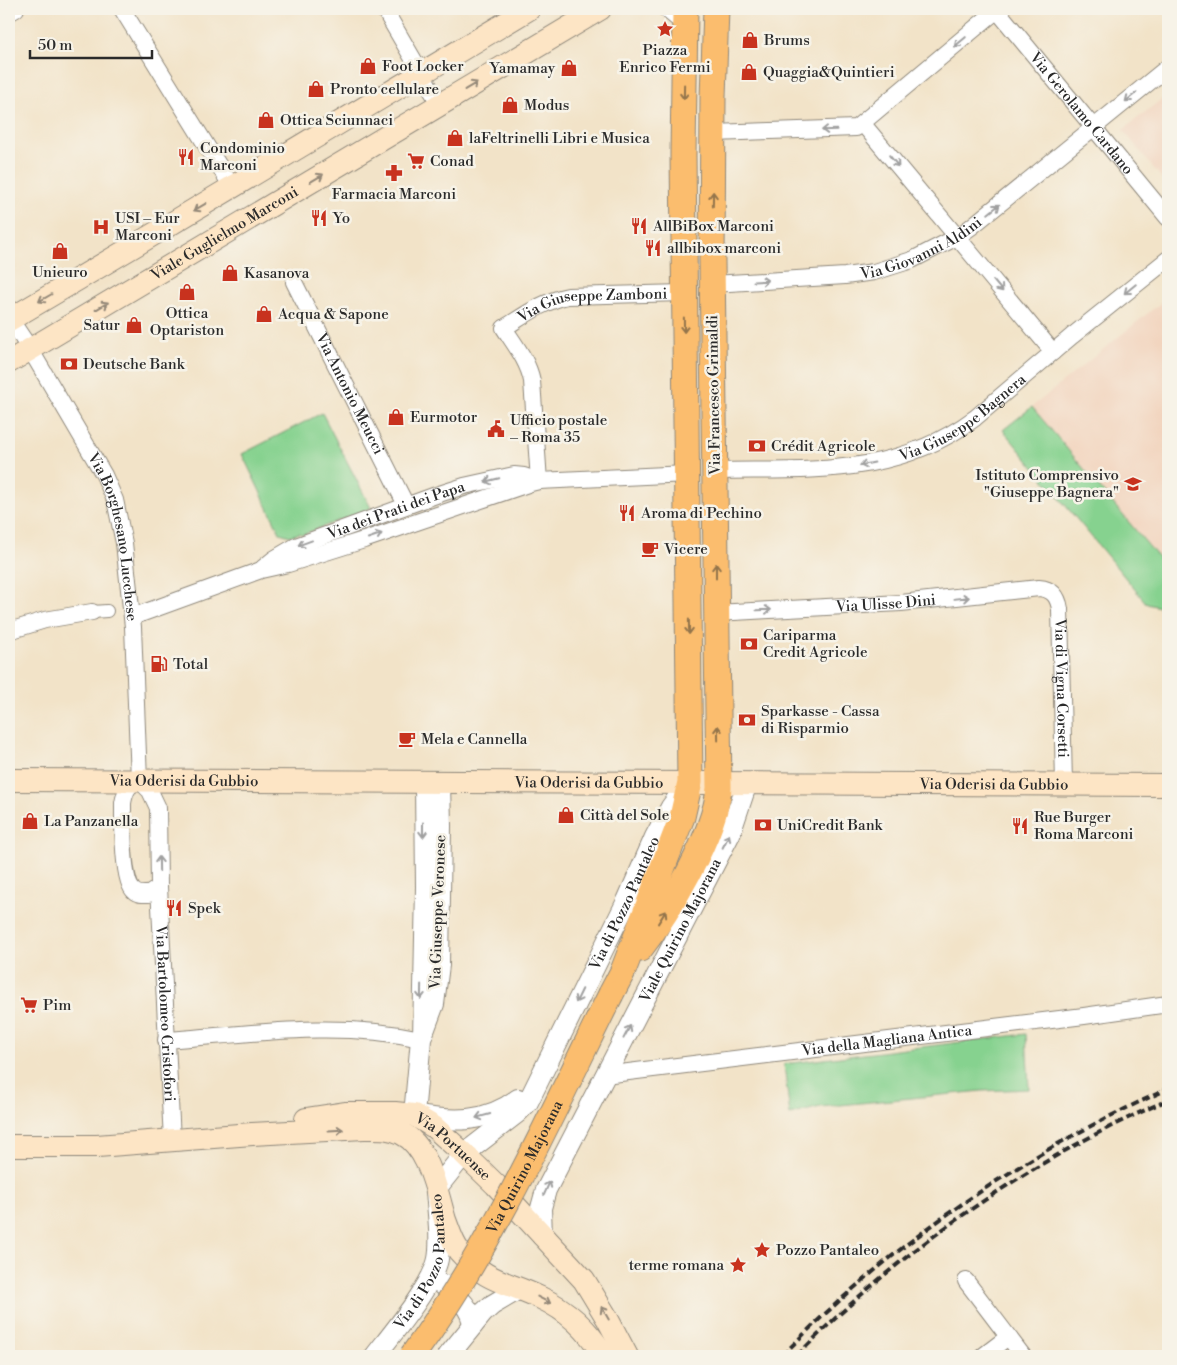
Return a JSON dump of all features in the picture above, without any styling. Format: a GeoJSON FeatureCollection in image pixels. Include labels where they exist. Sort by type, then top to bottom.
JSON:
{"type":"FeatureCollection","features":[{"type":"Feature","properties":{"kind":"main road"},"geometry":{"type":"LineString","coordinates":[[9,317],[232,188],[419,67],[526,9]]}},
{"type":"Feature","properties":{"kind":"main road","name":"Viale Guglielmo Marconi"},"geometry":{"type":"LineString","coordinates":[[9,362],[600,9]]}},
{"type":"Feature","properties":{"kind":"main road","name":"Via Francesco Grimaldi"},"geometry":{"type":"LineString","coordinates":[[716,9],[713,133],[713,284],[719,782]]}},
{"type":"Feature","properties":{"kind":"main road","name":"Via Francesco Grimaldi"},"geometry":{"type":"LineString","coordinates":[[678,14],[687,474],[690,782]]}},
{"type":"Feature","properties":{"kind":"main road","name":"Via Oderisi da Gubbio"},"geometry":{"type":"LineString","coordinates":[[9,780],[1168,785]]}},
{"type":"Feature","properties":{"kind":"main road","name":"Via Quirino Majorana"},"geometry":{"type":"LineString","coordinates":[[412,1356],[464,1279],[496,1223],[623,971],[682,817],[690,782]]}},
{"type":"Feature","properties":{"kind":"main road","name":"Via Quirino Majorana"},"geometry":{"type":"LineString","coordinates":[[623,971],[650,937],[688,872],[714,814],[719,797],[719,782]]}},
{"type":"Feature","properties":{"kind":"main road","name":"Via Portuense"},"geometry":{"type":"LineString","coordinates":[[252,1134],[290,1121],[336,1114],[380,1112],[414,1115],[434,1127],[464,1154],[584,1280],[608,1318],[627,1356]]}},
{"type":"Feature","properties":{"kind":"main road","name":"Via Portuense"},"geometry":{"type":"LineString","coordinates":[[9,1146],[84,1146],[364,1128],[382,1128],[396,1131],[408,1137],[420,1151],[430,1172],[451,1236],[460,1252],[484,1274],[498,1282],[548,1302],[570,1316],[593,1338],[604,1356]]}},
{"type":"Feature","properties":{"kind":"street"},"geometry":{"type":"LineString","coordinates":[[9,13],[16,9]]}},
{"type":"Feature","properties":{"kind":"street"},"geometry":{"type":"LineString","coordinates":[[122,9],[232,188]]}},
{"type":"Feature","properties":{"kind":"street"},"geometry":{"type":"LineString","coordinates":[[384,9],[440,105]]}},
{"type":"Feature","properties":{"kind":"street"},"geometry":{"type":"LineString","coordinates":[[713,133],[852,129],[863,124],[996,10]]}},
{"type":"Feature","properties":{"kind":"street","name":"Via Gerolamo Cardano"},"geometry":{"type":"LineString","coordinates":[[996,10],[1168,218]]}},
{"type":"Feature","properties":{"kind":"street","name":"Via Giovanni Aldini"},"geometry":{"type":"LineString","coordinates":[[713,284],[845,276],[874,272],[912,260],[957,237],[1168,67]]}},
{"type":"Feature","properties":{"kind":"street"},"geometry":{"type":"LineString","coordinates":[[863,124],[1053,352]]}},
{"type":"Feature","properties":{"kind":"street","name":"Via Giuseppe Bagnera"},"geometry":{"type":"LineString","coordinates":[[715,471],[835,468],[882,461],[918,451],[966,425],[1168,259]]}},
{"type":"Feature","properties":{"kind":"street","name":"Via Antonio Meucci"},"geometry":{"type":"LineString","coordinates":[[294,282],[406,506]]}},
{"type":"Feature","properties":{"kind":"street","name":"Via Giuseppe Zamboni"},"geometry":{"type":"LineString","coordinates":[[539,481],[532,381],[529,368],[504,328],[539,306],[568,296],[684,293]]}},
{"type":"Feature","properties":{"kind":"street","name":"Via Borghesano Lucchese"},"geometry":{"type":"LineString","coordinates":[[9,317],[104,474],[113,493],[123,536],[132,617],[139,780]]}},
{"type":"Feature","properties":{"kind":"street","name":"Via dei Prati dei Papa"},"geometry":{"type":"LineString","coordinates":[[132,617],[261,570],[296,562],[539,481],[687,474]]}},
{"type":"Feature","properties":{"kind":"street","name":"Via dei Prati dei Papa"},"geometry":{"type":"LineString","coordinates":[[261,570],[274,559],[296,546],[464,486],[508,476],[524,476],[539,481]]}},
{"type":"Feature","properties":{"kind":"street","name":"Via Ulisse Dini"},"geometry":{"type":"LineString","coordinates":[[716,612],[902,603],[1039,588],[1050,590],[1054,593]]}},
{"type":"Feature","properties":{"kind":"street","name":"Via di Vigna Corsetti"},"geometry":{"type":"LineString","coordinates":[[1054,593],[1060,609],[1064,784]]}},
{"type":"Feature","properties":{"kind":"street"},"geometry":{"type":"LineString","coordinates":[[9,631],[50,619],[99,612]]}},
{"type":"Feature","properties":{"kind":"street"},"geometry":{"type":"LineString","coordinates":[[139,780],[129,786],[123,802],[127,876],[133,890],[140,894],[149,894],[160,887]]}},
{"type":"Feature","properties":{"kind":"street","name":"Via Bartolomeo Cristofori"},"geometry":{"type":"LineString","coordinates":[[139,780],[150,790],[158,808],[166,1040],[172,1140]]}},
{"type":"Feature","properties":{"kind":"street","name":"Via Giuseppe Veronese"},"geometry":{"type":"LineString","coordinates":[[414,1115],[421,1039],[434,1004],[438,974],[441,866],[432,782]]}},
{"type":"Feature","properties":{"kind":"street","name":"Via di Pozzo Pantaleo"},"geometry":{"type":"LineString","coordinates":[[375,1356],[429,1280],[437,1263],[439,1250],[436,1189],[464,1154],[523,1108],[532,1096],[630,894],[655,837],[671,807],[690,782]]}},
{"type":"Feature","properties":{"kind":"street","name":"Viale Quirino Majorana"},"geometry":{"type":"LineString","coordinates":[[604,1075],[730,834],[747,783]]}},
{"type":"Feature","properties":{"kind":"street","name":"Via della Magliana Antica"},"geometry":{"type":"LineString","coordinates":[[604,1075],[1168,1004]]}},
{"type":"Feature","properties":{"kind":"street"},"geometry":{"type":"LineString","coordinates":[[166,1040],[281,1030],[349,1029],[421,1039]]}},
{"type":"Feature","properties":{"kind":"street","name":"Via Quirino Majorana"},"geometry":{"type":"LineString","coordinates":[[542,1236],[541,1208],[546,1190],[604,1075]]}},
{"type":"Feature","properties":{"kind":"street","name":"Via di Pozzo Pantaleo"},"geometry":{"type":"LineString","coordinates":[[414,1115],[449,1121],[481,1117],[498,1112],[510,1105],[538,1081]]}},
{"type":"Feature","properties":{"kind":"street"},"geometry":{"type":"LineString","coordinates":[[429,1280],[441,1284],[467,1307],[472,1317],[473,1325]]}},
{"type":"Feature","properties":{"kind":"street"},"geometry":{"type":"LineString","coordinates":[[966,1281],[1023,1356]]}},
{"type":"Feature","properties":{"kind":"street"},"geometry":{"type":"LineString","coordinates":[[448,1356],[488,1308],[519,1289]]}},
{"type":"Feature","properties":{"kind":"street"},"geometry":{"type":"LineString","coordinates":[[983,1356],[1008,1337]]}},
{"type":"Feature","properties":{"kind":"shaded area"},"geometry":{"type":"Polygon","coordinates":[[[1168,94],[1168,186],[1123,130],[1168,94]]]}},
{"type":"Feature","properties":{"kind":"shaded area","name":"Istituto Comprensivo \"Giuseppe Bagnera\""},"geometry":{"type":"Polygon","coordinates":[[[1168,297],[1168,561],[1164,564],[1032,407],[1168,297]]]}},
{"type":"Feature","properties":{"kind":"green space"},"geometry":{"type":"Polygon","coordinates":[[[1032,407],[1164,564],[1168,561],[1168,609],[1147,604],[1003,430],[1032,407]]]}},
{"type":"Feature","properties":{"kind":"green space"},"geometry":{"type":"Polygon","coordinates":[[[322,413],[371,508],[302,535],[300,533],[290,536],[280,533],[242,454],[322,413]]]}},
{"type":"Feature","properties":{"kind":"green space"},"geometry":{"type":"Polygon","coordinates":[[[1026,1034],[1029,1089],[982,1091],[820,1107],[790,1115],[784,1064],[1026,1034]]]}},
{"type":"Feature","properties":{"kind":"railway"},"geometry":{"type":"LineString","coordinates":[[782,1356],[868,1276],[962,1204],[1062,1142],[1168,1089]]}},
{"type":"Feature","properties":{"kind":"railway"},"geometry":{"type":"LineString","coordinates":[[797,1356],[836,1317],[879,1280],[923,1244],[970,1210],[1018,1178],[1068,1149],[1168,1100]]}},
{"type":"Feature","properties":{"kind":"place","name":"Piazza Enrico Fermi"},"geometry":{"type":"Point","coordinates":[665,29]}},
{"type":"Feature","properties":{"kind":"place","name":"Brums"},"geometry":{"type":"Point","coordinates":[750,40]}},
{"type":"Feature","properties":{"kind":"place","name":"Foot Locker"},"geometry":{"type":"Point","coordinates":[368,66]}},
{"type":"Feature","properties":{"kind":"place","name":"Yamamay"},"geometry":{"type":"Point","coordinates":[569,68]}},
{"type":"Feature","properties":{"kind":"place","name":"Quaggia&Quintieri"},"geometry":{"type":"Point","coordinates":[749,72]}},
{"type":"Feature","properties":{"kind":"place","name":"Pronto cellulare"},"geometry":{"type":"Point","coordinates":[316,89]}},
{"type":"Feature","properties":{"kind":"place","name":"Modus"},"geometry":{"type":"Point","coordinates":[510,105]}},
{"type":"Feature","properties":{"kind":"place","name":"Ottica Sciunnaci"},"geometry":{"type":"Point","coordinates":[266,120]}},
{"type":"Feature","properties":{"kind":"place","name":"laFeltrinelli Libri e Musica"},"geometry":{"type":"Point","coordinates":[455,138]}},
{"type":"Feature","properties":{"kind":"place","name":"Condominio Marconi"},"geometry":{"type":"Point","coordinates":[186,157]}},
{"type":"Feature","properties":{"kind":"place","name":"Conad"},"geometry":{"type":"Point","coordinates":[416,161]}},
{"type":"Feature","properties":{"kind":"place","name":"Farmacia Marconi"},"geometry":{"type":"Point","coordinates":[394,173]}},
{"type":"Feature","properties":{"kind":"place","name":"Yo"},"geometry":{"type":"Point","coordinates":[319,218]}},
{"type":"Feature","properties":{"kind":"place","name":"AllBiBox Marconi"},"geometry":{"type":"Point","coordinates":[639,226]}},
{"type":"Feature","properties":{"kind":"place","name":"USI – Eur Marconi"},"geometry":{"type":"Point","coordinates":[101,227]}},
{"type":"Feature","properties":{"kind":"place","name":"allbibox marconi"},"geometry":{"type":"Point","coordinates":[653,248]}},
{"type":"Feature","properties":{"kind":"place","name":"Unieuro"},"geometry":{"type":"Point","coordinates":[60,251]}},
{"type":"Feature","properties":{"kind":"place","name":"Kasanova"},"geometry":{"type":"Point","coordinates":[230,273]}},
{"type":"Feature","properties":{"kind":"place","name":"Ottica Optariston"},"geometry":{"type":"Point","coordinates":[187,292]}},
{"type":"Feature","properties":{"kind":"place","name":"Acqua & Sapone"},"geometry":{"type":"Point","coordinates":[264,314]}},
{"type":"Feature","properties":{"kind":"place","name":"Satur"},"geometry":{"type":"Point","coordinates":[134,325]}},
{"type":"Feature","properties":{"kind":"place","name":"Deutsche Bank"},"geometry":{"type":"Point","coordinates":[69,364]}},
{"type":"Feature","properties":{"kind":"place","name":"Eurmotor"},"geometry":{"type":"Point","coordinates":[396,417]}},
{"type":"Feature","properties":{"kind":"place","name":"Ufficio postale – Roma 35"},"geometry":{"type":"Point","coordinates":[496,429]}},
{"type":"Feature","properties":{"kind":"place","name":"Crédit Agricole"},"geometry":{"type":"Point","coordinates":[757,446]}},
{"type":"Feature","properties":{"kind":"place","name":"Istituto Comprensivo \"Giuseppe Bagnera\""},"geometry":{"type":"Point","coordinates":[1133,484]}},
{"type":"Feature","properties":{"kind":"place","name":"Aroma di Pechino"},"geometry":{"type":"Point","coordinates":[627,513]}},
{"type":"Feature","properties":{"kind":"place","name":"Vicere"},"geometry":{"type":"Point","coordinates":[650,549]}},
{"type":"Feature","properties":{"kind":"place","name":"Cariparma Credit Agricole"},"geometry":{"type":"Point","coordinates":[749,644]}},
{"type":"Feature","properties":{"kind":"place","name":"Total"},"geometry":{"type":"Point","coordinates":[159,664]}},
{"type":"Feature","properties":{"kind":"place","name":"Sparkasse - Cassa di Risparmio"},"geometry":{"type":"Point","coordinates":[747,720]}},
{"type":"Feature","properties":{"kind":"place","name":"Mela e Cannella"},"geometry":{"type":"Point","coordinates":[407,739]}},
{"type":"Feature","properties":{"kind":"place","name":"Città del Sole"},"geometry":{"type":"Point","coordinates":[566,815]}},
{"type":"Feature","properties":{"kind":"place","name":"La Panzanella"},"geometry":{"type":"Point","coordinates":[30,821]}},
{"type":"Feature","properties":{"kind":"place","name":"UniCredit Bank"},"geometry":{"type":"Point","coordinates":[763,825]}},
{"type":"Feature","properties":{"kind":"place","name":"Rue Burger Roma Marconi"},"geometry":{"type":"Point","coordinates":[1020,826]}},
{"type":"Feature","properties":{"kind":"place","name":"Spek"},"geometry":{"type":"Point","coordinates":[174,908]}},
{"type":"Feature","properties":{"kind":"place","name":"Pim"},"geometry":{"type":"Point","coordinates":[29,1005]}},
{"type":"Feature","properties":{"kind":"place","name":"Pozzo Pantaleo"},"geometry":{"type":"Point","coordinates":[762,1250]}},
{"type":"Feature","properties":{"kind":"place","name":"terme romana"},"geometry":{"type":"Point","coordinates":[738,1265]}}]}
